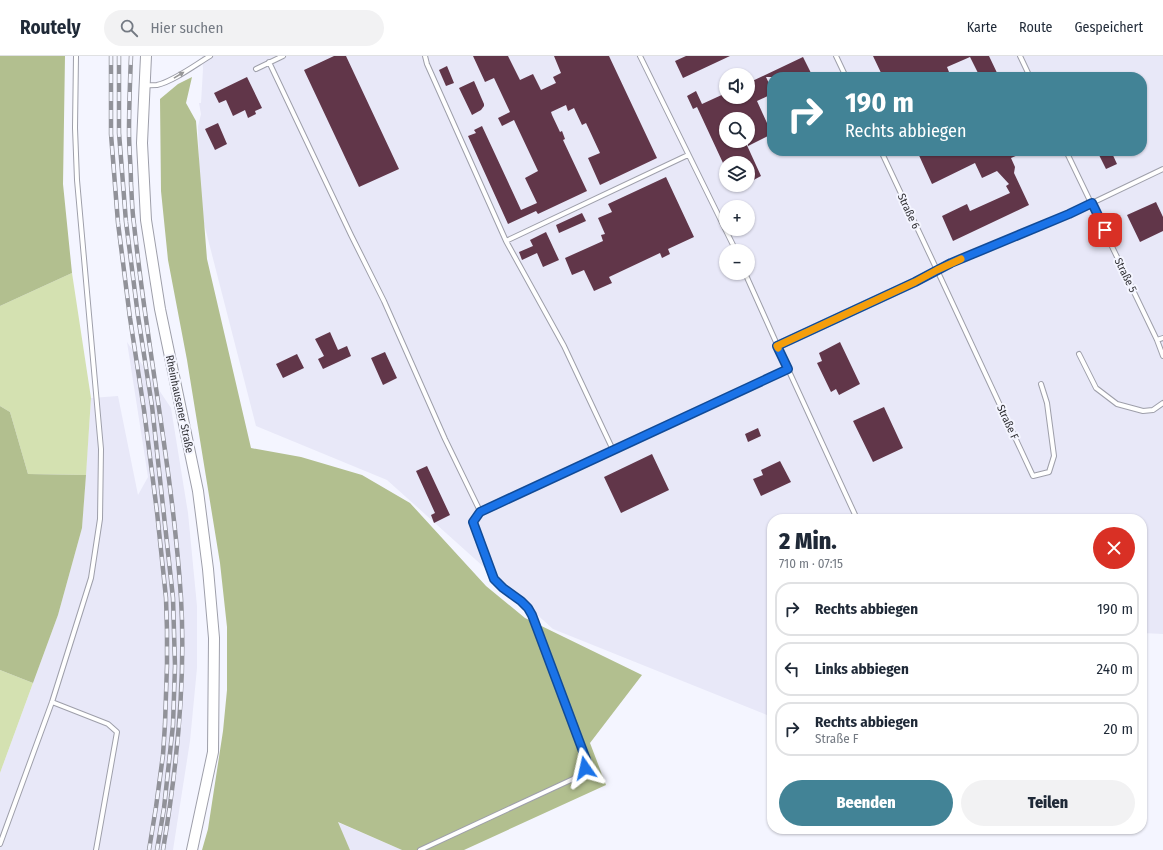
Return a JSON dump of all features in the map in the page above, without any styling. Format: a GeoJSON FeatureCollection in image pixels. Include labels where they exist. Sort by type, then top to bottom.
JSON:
{"type":"FeatureCollection","features":[{"type":"Feature","properties":{"kind":"street","name":"Rheinhausener Straße"},"geometry":{"type":"LineString","coordinates":[[146,56],[142,143],[146,220],[160,309],[198,491],[208,570],[214,638],[213,752],[192,850]]}},
{"type":"Feature","properties":{"kind":"lane"},"geometry":{"type":"LineString","coordinates":[[0,844],[52,702],[91,578],[100,519],[101,450],[76,180],[76,56]]}},
{"type":"Feature","properties":{"kind":"lane"},"geometry":{"type":"LineString","coordinates":[[144,86],[157,85],[172,79],[210,56]]}},
{"type":"Feature","properties":{"kind":"lane"},"geometry":{"type":"LineString","coordinates":[[256,69],[283,56]]}},
{"type":"Feature","properties":{"kind":"lane"},"geometry":{"type":"LineString","coordinates":[[425,56],[427,64],[506,240],[564,346],[612,450]]}},
{"type":"Feature","properties":{"kind":"lane"},"geometry":{"type":"LineString","coordinates":[[640,56],[732,244]]}},
{"type":"Feature","properties":{"kind":"lane"},"geometry":{"type":"LineString","coordinates":[[836,56],[844,72]]}},
{"type":"Feature","properties":{"kind":"lane"},"geometry":{"type":"LineString","coordinates":[[1020,56],[1028,72]]}},
{"type":"Feature","properties":{"kind":"lane"},"geometry":{"type":"LineString","coordinates":[[269,62],[384,301],[445,439],[480,512]]}},
{"type":"Feature","properties":{"kind":"lane"},"geometry":{"type":"LineString","coordinates":[[506,240],[688,155]]}},
{"type":"Feature","properties":{"kind":"lane","name":"Straße 6"},"geometry":{"type":"LineString","coordinates":[[882,156],[937,270]]}},
{"type":"Feature","properties":{"kind":"lane","name":"Straße 5"},"geometry":{"type":"LineString","coordinates":[[1068,156],[1157,340],[1163,356]]}},
{"type":"Feature","properties":{"kind":"lane"},"geometry":{"type":"LineString","coordinates":[[777,346],[915,282],[951,263],[1069,214],[1163,169]]}},
{"type":"Feature","properties":{"kind":"lane","name":"Straße F"},"geometry":{"type":"LineString","coordinates":[[937,270],[1033,476],[1049,472],[1054,456],[1047,403],[1041,384]]}},
{"type":"Feature","properties":{"kind":"lane"},"geometry":{"type":"LineString","coordinates":[[748,280],[855,514]]}},
{"type":"Feature","properties":{"kind":"lane"},"geometry":{"type":"LineString","coordinates":[[1157,340],[1163,338]]}},
{"type":"Feature","properties":{"kind":"lane"},"geometry":{"type":"LineString","coordinates":[[1079,354],[1096,388],[1117,404],[1143,411],[1153,410],[1163,403]]}},
{"type":"Feature","properties":{"kind":"lane"},"geometry":{"type":"LineString","coordinates":[[420,850],[573,779],[582,773],[587,762],[532,615],[521,601],[503,588],[494,579],[473,522],[480,512],[788,369]]}},
{"type":"Feature","properties":{"kind":"lane"},"geometry":{"type":"LineString","coordinates":[[52,702],[108,724],[117,732],[96,850]]}},
{"type":"Feature","properties":{"kind":"shaded area"},"geometry":{"type":"Polygon","coordinates":[[[202,56],[1163,56],[1163,634],[1147,633],[1147,514],[767,514],[767,715],[553,629],[387,480],[256,426],[200,208],[198,126],[201,114],[199,103],[201,103],[203,69],[202,56]]]}},
{"type":"Feature","properties":{"kind":"shaded area"},"geometry":{"type":"Polygon","coordinates":[[[127,342],[171,408],[188,513],[197,606],[197,668],[190,741],[173,850],[0,850],[0,773],[58,615],[82,528],[91,398],[118,396],[138,495],[148,477],[127,342]]]}},
{"type":"Feature","properties":{"kind":"shaded area"},"geometry":{"type":"Polygon","coordinates":[[[337,822],[402,850],[350,850],[337,822]]]}},
{"type":"Feature","properties":{"kind":"green space"},"geometry":{"type":"Polygon","coordinates":[[[0,56],[65,56],[63,184],[72,273],[0,306],[0,56]]]}},
{"type":"Feature","properties":{"kind":"green space"},"geometry":{"type":"Polygon","coordinates":[[[192,77],[186,103],[196,121],[207,259],[251,448],[301,457],[362,475],[410,503],[486,586],[525,618],[642,675],[590,743],[606,785],[464,850],[402,850],[338,822],[350,850],[202,850],[208,829],[223,731],[227,690],[227,627],[220,563],[187,360],[168,260],[161,191],[160,99],[178,84],[192,77]]]}},
{"type":"Feature","properties":{"kind":"green space"},"geometry":{"type":"Polygon","coordinates":[[[72,273],[91,398],[86,475],[28,474],[10,412],[0,406],[0,306],[72,273]]]}},
{"type":"Feature","properties":{"kind":"green space"},"geometry":{"type":"Polygon","coordinates":[[[0,406],[10,412],[28,474],[86,475],[82,528],[58,615],[33,683],[0,670],[0,406]]]}},
{"type":"Feature","properties":{"kind":"green space"},"geometry":{"type":"Polygon","coordinates":[[[0,670],[33,683],[0,773],[0,670]]]}},
{"type":"Feature","properties":{"kind":"building"},"geometry":{"type":"Polygon","coordinates":[[[334,56],[346,56],[399,169],[359,187],[304,70],[334,56]]]}},
{"type":"Feature","properties":{"kind":"building"},"geometry":{"type":"Polygon","coordinates":[[[473,56],[508,56],[520,80],[533,74],[541,90],[556,83],[553,77],[561,73],[554,56],[609,56],[657,158],[600,185],[588,158],[600,153],[586,123],[582,125],[574,108],[568,111],[566,105],[551,112],[560,132],[562,131],[565,139],[563,140],[587,191],[538,214],[536,211],[508,224],[468,136],[476,133],[474,130],[482,126],[521,210],[537,203],[525,178],[538,171],[514,120],[502,126],[498,118],[510,112],[494,78],[485,82],[473,56]]]}},
{"type":"Feature","properties":{"kind":"building"},"geometry":{"type":"Polygon","coordinates":[[[686,56],[730,56],[683,78],[675,61],[686,56]]]}},
{"type":"Feature","properties":{"kind":"building"},"geometry":{"type":"Polygon","coordinates":[[[873,56],[989,56],[997,72],[978,72],[970,57],[947,67],[949,72],[881,72],[873,56]]]}},
{"type":"Feature","properties":{"kind":"building"},"geometry":{"type":"Polygon","coordinates":[[[803,57],[810,72],[771,72],[803,57]]]}},
{"type":"Feature","properties":{"kind":"building"},"geometry":{"type":"Polygon","coordinates":[[[447,66],[454,83],[446,86],[439,70],[447,66]]]}},
{"type":"Feature","properties":{"kind":"building"},"geometry":{"type":"Polygon","coordinates":[[[767,74],[767,96],[757,101],[767,123],[767,136],[755,142],[755,112],[719,112],[719,148],[748,148],[752,156],[720,156],[697,107],[693,109],[687,96],[696,91],[702,104],[719,96],[719,104],[755,104],[755,80],[767,74]]]}},
{"type":"Feature","properties":{"kind":"building"},"geometry":{"type":"Polygon","coordinates":[[[247,77],[262,108],[255,111],[256,114],[248,118],[245,110],[233,116],[226,100],[219,103],[214,93],[247,77]]]}},
{"type":"Feature","properties":{"kind":"building"},"geometry":{"type":"Polygon","coordinates":[[[474,81],[484,106],[481,110],[472,115],[459,88],[474,81]]]}},
{"type":"Feature","properties":{"kind":"building"},"geometry":{"type":"Polygon","coordinates":[[[218,123],[227,144],[215,150],[205,129],[218,123]]]}},
{"type":"Feature","properties":{"kind":"building"},"geometry":{"type":"Polygon","coordinates":[[[919,156],[1016,156],[1011,158],[1015,167],[1014,173],[1029,205],[953,241],[942,216],[967,204],[970,211],[1010,193],[1006,186],[1009,184],[997,171],[982,178],[975,163],[932,184],[919,156]]]}},
{"type":"Feature","properties":{"kind":"building"},"geometry":{"type":"Polygon","coordinates":[[[1100,156],[1113,156],[1117,164],[1106,169],[1100,156]]]}},
{"type":"Feature","properties":{"kind":"building"},"geometry":{"type":"Polygon","coordinates":[[[755,163],[761,176],[755,179],[755,163]]]}},
{"type":"Feature","properties":{"kind":"building"},"geometry":{"type":"Polygon","coordinates":[[[666,177],[694,237],[668,249],[670,254],[662,258],[660,253],[609,277],[612,283],[594,291],[584,270],[572,275],[565,258],[603,241],[601,235],[605,234],[598,218],[612,212],[608,204],[666,177]]]}},
{"type":"Feature","properties":{"kind":"building"},"geometry":{"type":"Polygon","coordinates":[[[1156,202],[1163,217],[1163,231],[1140,242],[1127,215],[1156,202]]]}},
{"type":"Feature","properties":{"kind":"building"},"geometry":{"type":"Polygon","coordinates":[[[582,213],[586,221],[559,233],[556,225],[582,213]]]}},
{"type":"Feature","properties":{"kind":"building"},"geometry":{"type":"Polygon","coordinates":[[[546,232],[559,260],[543,267],[537,253],[522,260],[519,252],[533,246],[530,240],[546,232]]]}},
{"type":"Feature","properties":{"kind":"building"},"geometry":{"type":"Polygon","coordinates":[[[330,332],[338,350],[347,346],[351,356],[323,369],[318,359],[324,356],[315,339],[330,332]]]}},
{"type":"Feature","properties":{"kind":"building"},"geometry":{"type":"Polygon","coordinates":[[[840,342],[860,384],[839,395],[836,389],[831,392],[817,363],[822,361],[819,353],[840,342]]]}},
{"type":"Feature","properties":{"kind":"building"},"geometry":{"type":"Polygon","coordinates":[[[385,352],[397,378],[383,385],[371,358],[385,352]]]}},
{"type":"Feature","properties":{"kind":"building"},"geometry":{"type":"Polygon","coordinates":[[[297,354],[304,368],[283,378],[276,364],[297,354]]]}},
{"type":"Feature","properties":{"kind":"building"},"geometry":{"type":"Polygon","coordinates":[[[884,407],[903,448],[873,462],[853,421],[884,407]]]}},
{"type":"Feature","properties":{"kind":"building"},"geometry":{"type":"Polygon","coordinates":[[[758,428],[761,436],[748,442],[745,434],[758,428]]]}},
{"type":"Feature","properties":{"kind":"building"},"geometry":{"type":"Polygon","coordinates":[[[652,454],[669,490],[621,513],[604,477],[652,454]]]}},
{"type":"Feature","properties":{"kind":"building"},"geometry":{"type":"Polygon","coordinates":[[[780,461],[791,482],[761,496],[753,479],[763,475],[761,470],[780,461]]]}},
{"type":"Feature","properties":{"kind":"building"},"geometry":{"type":"Polygon","coordinates":[[[427,466],[450,515],[434,523],[431,515],[435,513],[416,471],[427,466]]]}},
{"type":"Feature","properties":{"kind":"railway"},"geometry":{"type":"LineString","coordinates":[[111,56],[111,134],[118,223],[144,410],[166,598],[167,665],[163,755],[149,850]]}},
{"type":"Feature","properties":{"kind":"railway"},"geometry":{"type":"LineString","coordinates":[[119,56],[119,133],[126,222],[138,316],[152,406],[173,598],[175,666],[173,725],[164,808],[157,850]]}},
{"type":"Feature","properties":{"kind":"railway"},"geometry":{"type":"LineString","coordinates":[[131,56],[129,132],[133,214],[139,271],[172,504],[181,598],[182,662],[179,725],[163,850]]}},
{"type":"Feature","properties":{"kind":"slow traffic"},"geometry":{"type":"LineString","coordinates":[[778,348],[777,346],[961,259]]}},
{"type":"Feature","properties":{"kind":"route"},"geometry":{"type":"LineString","coordinates":[[585,768],[587,762],[532,615],[521,601],[503,588],[494,579],[473,522],[480,512],[788,369],[777,346],[915,282],[951,263],[1092,203],[1105,230]]}}]}
